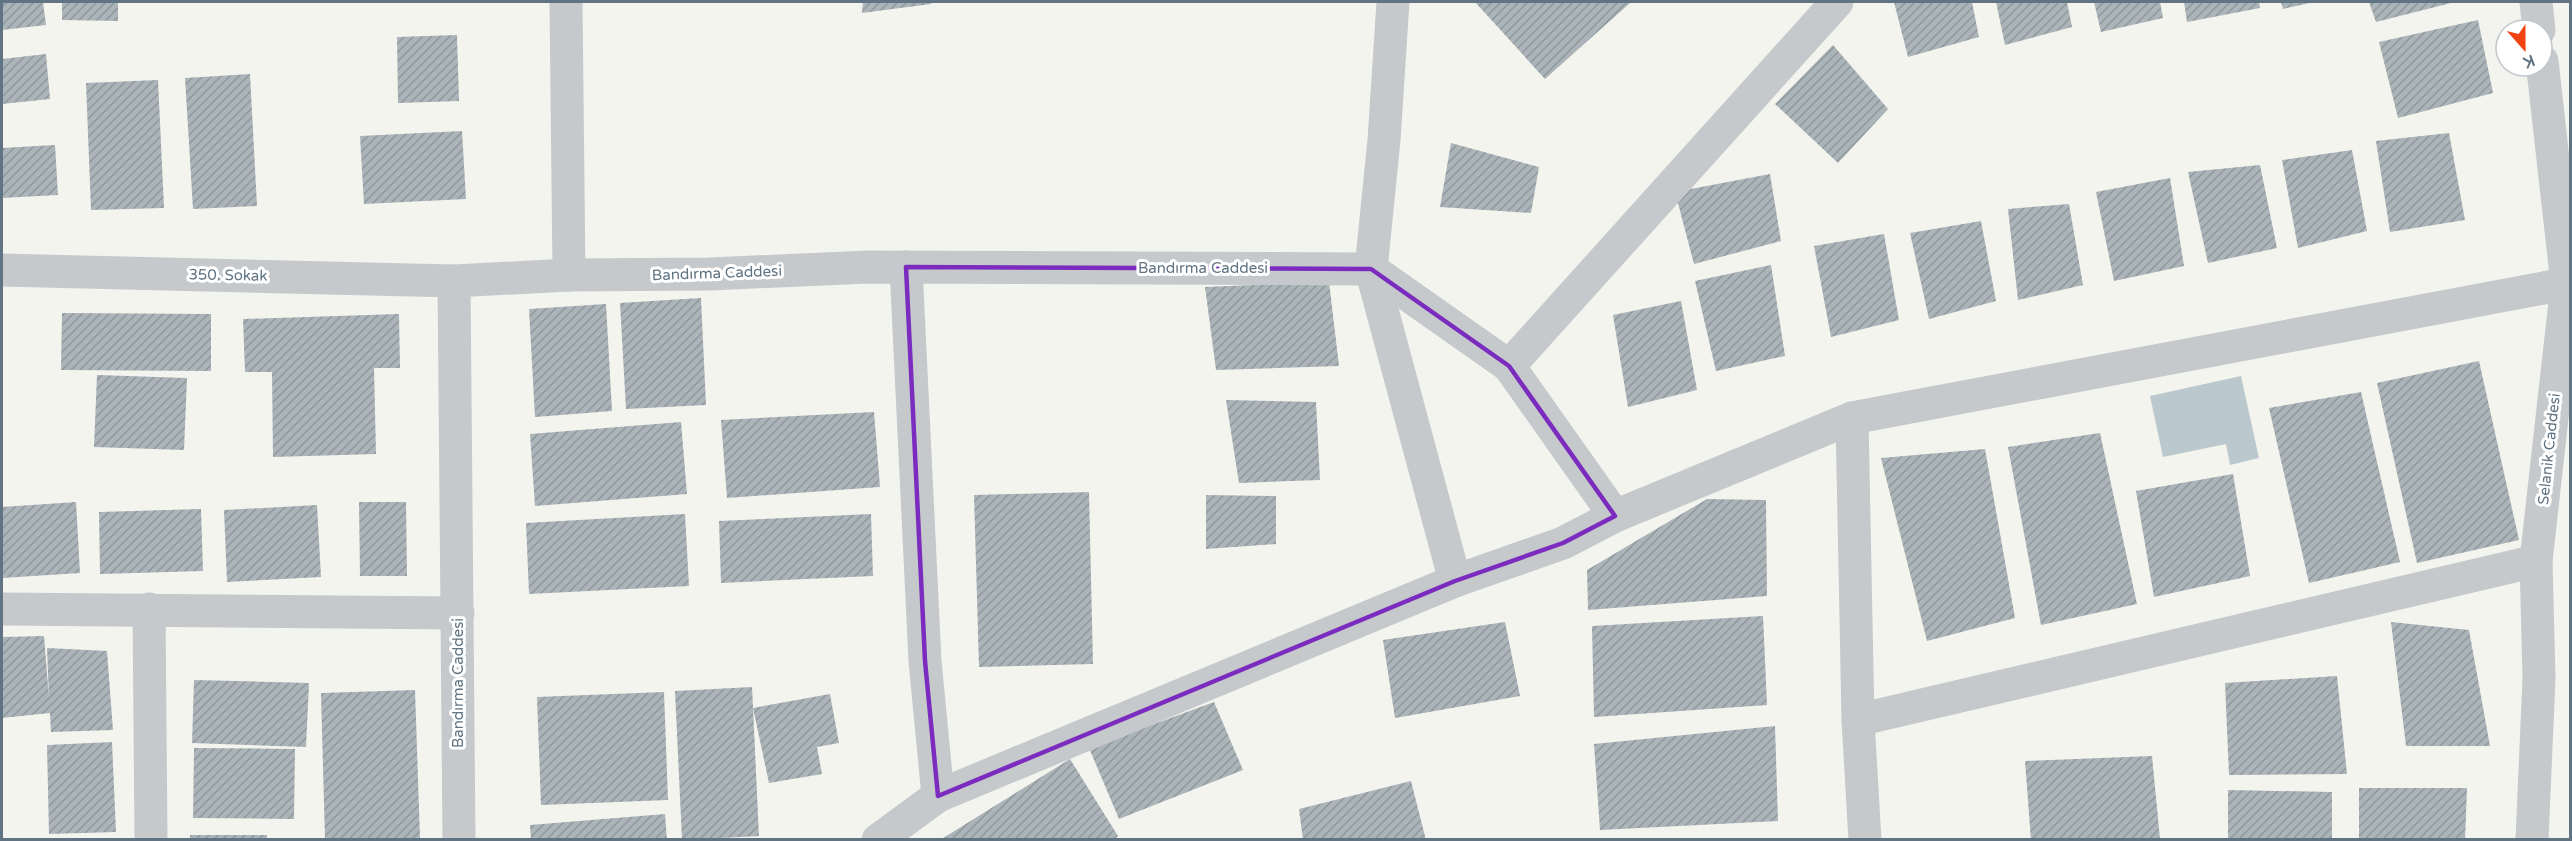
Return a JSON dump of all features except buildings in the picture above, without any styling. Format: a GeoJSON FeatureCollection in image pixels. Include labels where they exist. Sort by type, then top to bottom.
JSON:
{"type":"FeatureCollection","features":[{"type":"Feature","properties":{"kind":"street"},"geometry":{"type":"LineString","coordinates":[[566,2],[569,275]]}},
{"type":"Feature","properties":{"kind":"street"},"geometry":{"type":"LineString","coordinates":[[1392,2],[1384,140],[1371,269],[1455,581]]}},
{"type":"Feature","properties":{"kind":"street"},"geometry":{"type":"LineString","coordinates":[[1509,366],[1837,2]]}},
{"type":"Feature","properties":{"kind":"street"},"geometry":{"type":"LineString","coordinates":[[2535,2],[2537,18]]}},
{"type":"Feature","properties":{"kind":"street","name":"Selanik Caddesi"},"geometry":{"type":"LineString","coordinates":[[2532,840],[2539,678],[2536,561],[2569,284],[2544,78]]}},
{"type":"Feature","properties":{"kind":"street"},"geometry":{"type":"LineString","coordinates":[[906,267],[925,661],[938,796]]}},
{"type":"Feature","properties":{"kind":"street","name":"Bandırma Caddesi"},"geometry":{"type":"LineString","coordinates":[[459,840],[454,281],[569,275],[710,274],[906,267],[1371,269]]}},
{"type":"Feature","properties":{"kind":"street"},"geometry":{"type":"LineString","coordinates":[[1371,269],[1509,366],[1615,516]]}},
{"type":"Feature","properties":{"kind":"street","name":"350. Sokak"},"geometry":{"type":"LineString","coordinates":[[2,270],[454,281]]}},
{"type":"Feature","properties":{"kind":"street"},"geometry":{"type":"LineString","coordinates":[[878,840],[938,796],[1455,581],[1563,543],[1615,516],[1852,418],[2569,284]]}},
{"type":"Feature","properties":{"kind":"street"},"geometry":{"type":"LineString","coordinates":[[1852,418],[1858,720],[1865,840]]}},
{"type":"Feature","properties":{"kind":"street"},"geometry":{"type":"LineString","coordinates":[[1858,720],[2536,561]]}},
{"type":"Feature","properties":{"kind":"street"},"geometry":{"type":"LineString","coordinates":[[2,609],[458,613]]}},
{"type":"Feature","properties":{"kind":"street"},"geometry":{"type":"LineString","coordinates":[[148,609],[151,840]]}},
{"type":"Feature","properties":{"kind":"highlighted area"},"geometry":{"type":"Polygon","coordinates":[[[906,267],[1371,269],[1509,366],[1615,516],[1563,543],[1455,581],[938,796],[925,661],[906,267]]]}},
{"type":"Feature","properties":{"kind":"shaded area"},"geometry":{"type":"Polygon","coordinates":[[[2241,376],[2259,458],[2230,465],[2226,444],[2163,457],[2150,396],[2241,376]]]}}]}
